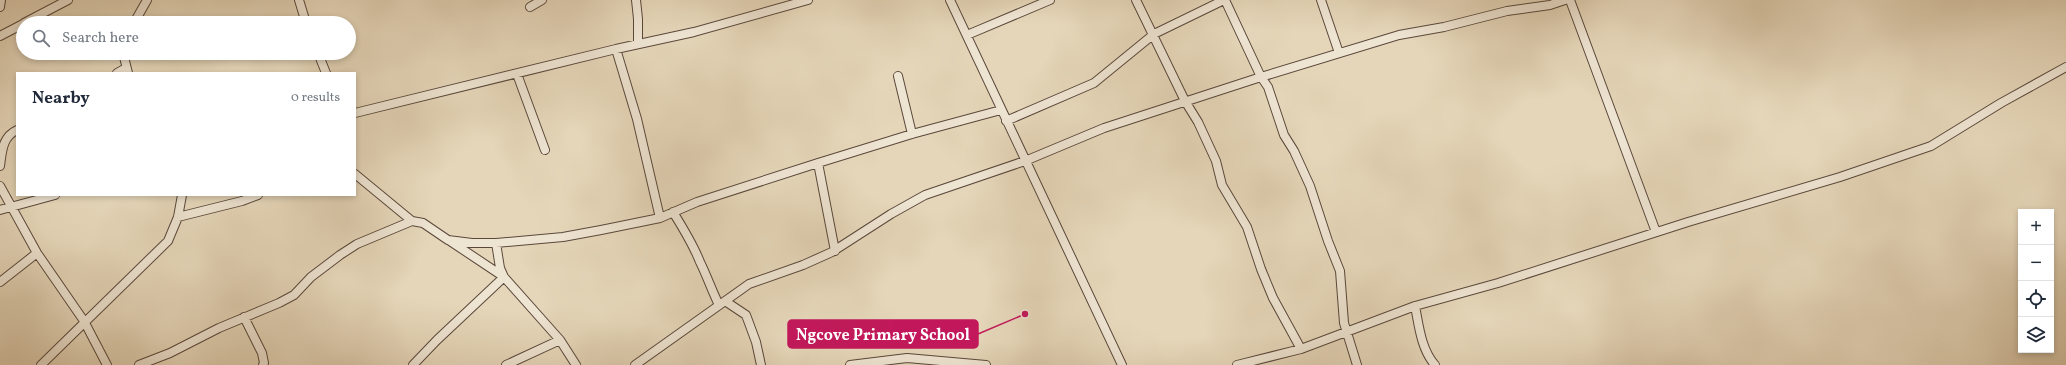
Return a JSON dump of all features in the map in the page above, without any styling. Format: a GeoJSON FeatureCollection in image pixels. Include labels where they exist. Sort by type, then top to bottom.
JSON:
{"type":"FeatureCollection","features":[{"type":"Feature","properties":{"kind":"street"},"geometry":{"type":"LineString","coordinates":[[0,7],[1,0]]}},
{"type":"Feature","properties":{"kind":"street"},"geometry":{"type":"LineString","coordinates":[[37,16],[68,0]]}},
{"type":"Feature","properties":{"kind":"street"},"geometry":{"type":"LineString","coordinates":[[138,16],[147,0]]}},
{"type":"Feature","properties":{"kind":"street"},"geometry":{"type":"LineString","coordinates":[[299,0],[304,16]]}},
{"type":"Feature","properties":{"kind":"street"},"geometry":{"type":"LineString","coordinates":[[530,7],[542,0]]}},
{"type":"Feature","properties":{"kind":"street"},"geometry":{"type":"LineString","coordinates":[[636,0],[638,44]]}},
{"type":"Feature","properties":{"kind":"street"},"geometry":{"type":"LineString","coordinates":[[356,113],[616,49],[694,32],[808,0]]}},
{"type":"Feature","properties":{"kind":"street"},"geometry":{"type":"LineString","coordinates":[[950,0],[1122,365]]}},
{"type":"Feature","properties":{"kind":"street"},"geometry":{"type":"LineString","coordinates":[[967,35],[1050,0]]}},
{"type":"Feature","properties":{"kind":"street"},"geometry":{"type":"LineString","coordinates":[[1136,0],[1154,34],[1185,101],[1198,122],[1216,161],[1222,185],[1247,227],[1261,269],[1273,298],[1301,349]]}},
{"type":"Feature","properties":{"kind":"street"},"geometry":{"type":"LineString","coordinates":[[1006,121],[1094,83],[1154,34],[1225,0],[1261,77],[1268,87],[1284,135],[1294,151],[1310,186],[1338,266],[1341,279],[1340,287],[1344,323],[1357,365]]}},
{"type":"Feature","properties":{"kind":"street"},"geometry":{"type":"LineString","coordinates":[[1320,0],[1339,53]]}},
{"type":"Feature","properties":{"kind":"street"},"geometry":{"type":"LineString","coordinates":[[635,365],[748,284],[803,265],[834,251],[891,214],[925,195],[1025,161],[1104,128],[1339,53],[1399,35],[1444,27],[1507,11],[1550,5],[1565,0]]}},
{"type":"Feature","properties":{"kind":"street"},"geometry":{"type":"LineString","coordinates":[[1570,0],[1656,232]]}},
{"type":"Feature","properties":{"kind":"street"},"geometry":{"type":"LineString","coordinates":[[0,36],[16,27]]}},
{"type":"Feature","properties":{"kind":"street"},"geometry":{"type":"LineString","coordinates":[[616,49],[638,119],[660,218]]}},
{"type":"Feature","properties":{"kind":"street"},"geometry":{"type":"LineString","coordinates":[[125,60],[127,70]]}},
{"type":"Feature","properties":{"kind":"street"},"geometry":{"type":"LineString","coordinates":[[321,60],[326,72]]}},
{"type":"Feature","properties":{"kind":"street"},"geometry":{"type":"LineString","coordinates":[[1237,365],[1301,349],[1415,306],[1498,283],[1656,232],[1840,177],[1931,146],[2001,103],[2066,67]]}},
{"type":"Feature","properties":{"kind":"street"},"geometry":{"type":"LineString","coordinates":[[517,74],[545,150]]}},
{"type":"Feature","properties":{"kind":"street"},"geometry":{"type":"LineString","coordinates":[[898,76],[912,134]]}},
{"type":"Feature","properties":{"kind":"street"},"geometry":{"type":"LineString","coordinates":[[448,240],[472,243],[496,243],[562,237],[660,218],[698,202],[818,163],[912,134],[1001,110]]}},
{"type":"Feature","properties":{"kind":"street"},"geometry":{"type":"LineString","coordinates":[[0,166],[4,142],[16,131]]}},
{"type":"Feature","properties":{"kind":"street"},"geometry":{"type":"LineString","coordinates":[[818,163],[834,251]]}},
{"type":"Feature","properties":{"kind":"street"},"geometry":{"type":"LineString","coordinates":[[356,175],[412,221],[424,223],[504,277],[560,340],[576,365]]}},
{"type":"Feature","properties":{"kind":"street"},"geometry":{"type":"LineString","coordinates":[[0,186],[37,253],[84,321],[107,365]]}},
{"type":"Feature","properties":{"kind":"street"},"geometry":{"type":"LineString","coordinates":[[0,210],[51,196]]}},
{"type":"Feature","properties":{"kind":"street"},"geometry":{"type":"LineString","coordinates":[[41,365],[84,321],[168,241],[178,217],[182,196]]}},
{"type":"Feature","properties":{"kind":"street"},"geometry":{"type":"LineString","coordinates":[[178,217],[242,201],[255,196]]}},
{"type":"Feature","properties":{"kind":"street"},"geometry":{"type":"LineString","coordinates":[[673,212],[697,255],[710,287],[722,303],[746,314],[756,342],[761,365]]}},
{"type":"Feature","properties":{"kind":"street"},"geometry":{"type":"LineString","coordinates":[[139,365],[170,353],[244,317],[294,295],[320,270],[358,244],[412,221]]}},
{"type":"Feature","properties":{"kind":"street"},"geometry":{"type":"LineString","coordinates":[[496,243],[500,268],[504,277]]}},
{"type":"Feature","properties":{"kind":"street"},"geometry":{"type":"LineString","coordinates":[[0,282],[37,253]]}},
{"type":"Feature","properties":{"kind":"street"},"geometry":{"type":"LineString","coordinates":[[413,365],[436,340],[504,277]]}},
{"type":"Feature","properties":{"kind":"street"},"geometry":{"type":"LineString","coordinates":[[1415,306],[1424,345],[1428,357],[1434,365]]}},
{"type":"Feature","properties":{"kind":"street"},"geometry":{"type":"LineString","coordinates":[[244,317],[262,353],[263,365]]}},
{"type":"Feature","properties":{"kind":"street"},"geometry":{"type":"LineString","coordinates":[[506,365],[560,340]]}},
{"type":"Feature","properties":{"kind":"street"},"geometry":{"type":"LineString","coordinates":[[850,365],[907,358],[986,365]]}},
{"type":"Feature","properties":{"kind":"place","name":"Ngcove Primary School"},"geometry":{"type":"Point","coordinates":[1025,314]}}]}
